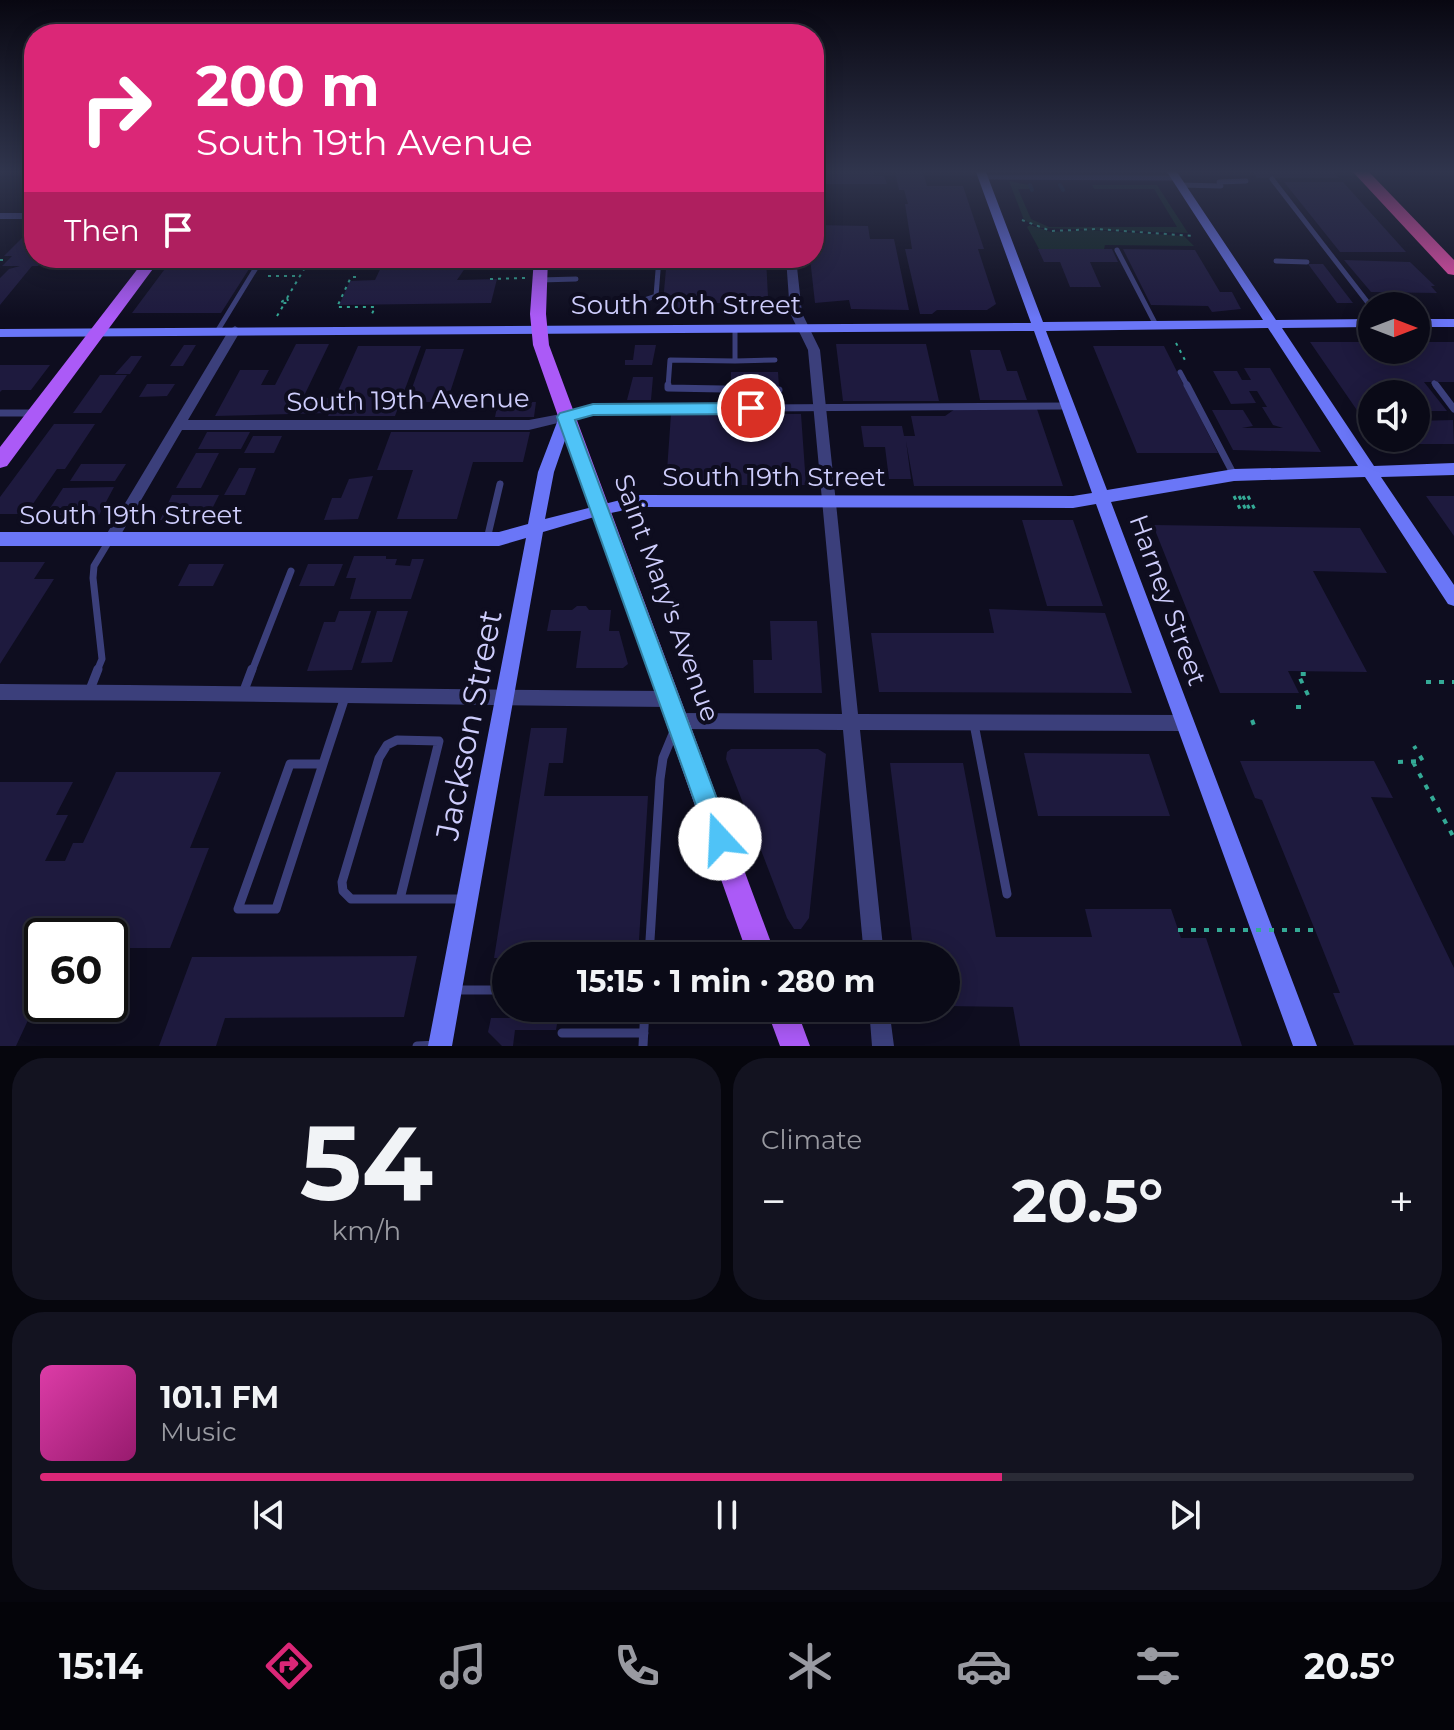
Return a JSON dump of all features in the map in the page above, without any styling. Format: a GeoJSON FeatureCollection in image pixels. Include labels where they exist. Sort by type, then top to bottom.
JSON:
{"type":"FeatureCollection","features":[{"type":"Feature","properties":{"kind":"highway"},"geometry":{"type":"LineString","coordinates":[[1407,221],[1454,270]]}},
{"type":"Feature","properties":{"kind":"main road","name":"Harney Street"},"geometry":{"type":"LineString","coordinates":[[999,221],[1305,1046]]}},
{"type":"Feature","properties":{"kind":"main road"},"geometry":{"type":"LineString","coordinates":[[1204,221],[1454,599]]}},
{"type":"Feature","properties":{"kind":"main road"},"geometry":{"type":"LineString","coordinates":[[0,461],[146,268]]}},
{"type":"Feature","properties":{"kind":"main road","name":"Saint Mary's Avenue"},"geometry":{"type":"LineString","coordinates":[[537,268],[533,279],[539,330],[566,417],[757,942]]}},
{"type":"Feature","properties":{"kind":"main road","name":"South 20th Street"},"geometry":{"type":"LineString","coordinates":[[0,333],[1358,323]]}},
{"type":"Feature","properties":{"kind":"main road"},"geometry":{"type":"LineString","coordinates":[[1430,323],[1454,323]]}},
{"type":"Feature","properties":{"kind":"main road","name":"Jackson Street"},"geometry":{"type":"LineString","coordinates":[[440,1046],[546,472],[566,417]]}},
{"type":"Feature","properties":{"kind":"main road","name":"South 19th Street"},"geometry":{"type":"LineString","coordinates":[[0,539],[487,539],[511,537],[601,509],[644,501],[1073,502],[1234,475],[1454,469]]}},
{"type":"Feature","properties":{"kind":"main road"},"geometry":{"type":"LineString","coordinates":[[786,1022],[795,1046]]}},
{"type":"Feature","properties":{"kind":"street"},"geometry":{"type":"LineString","coordinates":[[792,268],[796,313],[814,350],[873,942]]}},
{"type":"Feature","properties":{"kind":"street"},"geometry":{"type":"LineString","coordinates":[[111,539],[235,330]]}},
{"type":"Feature","properties":{"kind":"street","name":"South 19th Avenue"},"geometry":{"type":"LineString","coordinates":[[179,425],[529,425],[566,417]]}},
{"type":"Feature","properties":{"kind":"street"},"geometry":{"type":"LineString","coordinates":[[0,692],[504,698],[852,721],[1186,723]]}},
{"type":"Feature","properties":{"kind":"street"},"geometry":{"type":"LineString","coordinates":[[880,1022],[883,1046]]}},
{"type":"Feature","properties":{"kind":"lane"},"geometry":{"type":"LineString","coordinates":[[1304,221],[1360,292]]}},
{"type":"Feature","properties":{"kind":"lane"},"geometry":{"type":"LineString","coordinates":[[1117,250],[1156,325]]}},
{"type":"Feature","properties":{"kind":"lane"},"geometry":{"type":"LineString","coordinates":[[1276,261],[1307,262]]}},
{"type":"Feature","properties":{"kind":"lane"},"geometry":{"type":"LineString","coordinates":[[218,330],[256,268]]}},
{"type":"Feature","properties":{"kind":"lane"},"geometry":{"type":"LineString","coordinates":[[644,300],[656,296],[658,268]]}},
{"type":"Feature","properties":{"kind":"lane"},"geometry":{"type":"LineString","coordinates":[[533,279],[576,279]]}},
{"type":"Feature","properties":{"kind":"lane"},"geometry":{"type":"LineString","coordinates":[[735,329],[735,361]]}},
{"type":"Feature","properties":{"kind":"lane"},"geometry":{"type":"LineString","coordinates":[[775,360],[670,360],[668,388],[779,390]]}},
{"type":"Feature","properties":{"kind":"lane"},"geometry":{"type":"LineString","coordinates":[[1180,372],[1234,475]]}},
{"type":"Feature","properties":{"kind":"lane"},"geometry":{"type":"LineString","coordinates":[[1434,383],[1454,409]]}},
{"type":"Feature","properties":{"kind":"lane","name":"South 19th Avenue"},"geometry":{"type":"LineString","coordinates":[[566,417],[593,409],[1068,406]]}},
{"type":"Feature","properties":{"kind":"lane"},"geometry":{"type":"LineString","coordinates":[[0,413],[35,413]]}},
{"type":"Feature","properties":{"kind":"lane"},"geometry":{"type":"LineString","coordinates":[[487,539],[500,484]]}},
{"type":"Feature","properties":{"kind":"lane"},"geometry":{"type":"LineString","coordinates":[[89,692],[102,659],[94,566],[111,539]]}},
{"type":"Feature","properties":{"kind":"lane"},"geometry":{"type":"LineString","coordinates":[[243,693],[291,571]]}},
{"type":"Feature","properties":{"kind":"lane"},"geometry":{"type":"LineString","coordinates":[[324,764],[290,764],[238,909],[276,909],[324,764],[345,695]]}},
{"type":"Feature","properties":{"kind":"lane"},"geometry":{"type":"LineString","coordinates":[[650,942],[661,769],[674,710]]}},
{"type":"Feature","properties":{"kind":"lane"},"geometry":{"type":"LineString","coordinates":[[973,722],[1007,894]]}},
{"type":"Feature","properties":{"kind":"lane"},"geometry":{"type":"LineString","coordinates":[[400,899],[439,741],[397,740],[387,745],[379,758],[342,882],[343,891],[351,899],[400,899],[467,899]]}},
{"type":"Feature","properties":{"kind":"lane"},"geometry":{"type":"LineString","coordinates":[[450,990],[492,990]]}},
{"type":"Feature","properties":{"kind":"lane"},"geometry":{"type":"LineString","coordinates":[[643,1046],[644,1022]]}},
{"type":"Feature","properties":{"kind":"lane"},"geometry":{"type":"LineString","coordinates":[[562,1033],[644,1033]]}},
{"type":"Feature","properties":{"kind":"lane"},"geometry":{"type":"LineString","coordinates":[[417,1046],[440,1046]]}},
{"type":"Feature","properties":{"kind":"path"},"geometry":{"type":"LineString","coordinates":[[1024,221],[1051,231],[1097,229],[1193,236]]}},
{"type":"Feature","properties":{"kind":"path"},"geometry":{"type":"LineString","coordinates":[[277,316],[291,301],[287,298],[305,268]]}},
{"type":"Feature","properties":{"kind":"path"},"geometry":{"type":"LineString","coordinates":[[268,276],[300,276]]}},
{"type":"Feature","properties":{"kind":"path"},"geometry":{"type":"LineString","coordinates":[[356,277],[351,277],[337,307],[375,307],[371,316]]}},
{"type":"Feature","properties":{"kind":"path"},"geometry":{"type":"LineString","coordinates":[[490,279],[533,279]]}},
{"type":"Feature","properties":{"kind":"path"},"geometry":{"type":"LineString","coordinates":[[1176,343],[1189,368]]}},
{"type":"Feature","properties":{"kind":"path"},"geometry":{"type":"LineString","coordinates":[[1241,496],[1248,510],[1241,496]]}},
{"type":"Feature","properties":{"kind":"path"},"geometry":{"type":"LineString","coordinates":[[1308,695],[1298,674],[1311,674]]}},
{"type":"Feature","properties":{"kind":"path"},"geometry":{"type":"LineString","coordinates":[[1426,682],[1454,682]]}},
{"type":"Feature","properties":{"kind":"path"},"geometry":{"type":"LineString","coordinates":[[1296,707],[1306,707]]}},
{"type":"Feature","properties":{"kind":"path"},"geometry":{"type":"LineString","coordinates":[[1252,720],[1255,728]]}},
{"type":"Feature","properties":{"kind":"path"},"geometry":{"type":"LineString","coordinates":[[1398,762],[1423,761],[1414,746]]}},
{"type":"Feature","properties":{"kind":"path"},"geometry":{"type":"LineString","coordinates":[[1413,762],[1454,838]]}},
{"type":"Feature","properties":{"kind":"path"},"geometry":{"type":"LineString","coordinates":[[1178,930],[1315,930]]}},
{"type":"Feature","properties":{"kind":"green space"},"geometry":{"type":"Polygon","coordinates":[[[1026,221],[1035,221],[1049,227],[1177,227],[1173,221],[1180,221],[1188,233],[1041,228],[1026,221]]]}},
{"type":"Feature","properties":{"kind":"green space"},"geometry":{"type":"Polygon","coordinates":[[[1030,225],[1051,232],[1090,230],[1184,236],[1194,246],[1105,245],[1104,249],[1039,249],[1027,227],[1030,225]]]}},
{"type":"Feature","properties":{"kind":"building"},"geometry":{"type":"Polygon","coordinates":[[[908,221],[975,221],[984,249],[978,249],[996,304],[987,310],[937,310],[932,314],[920,314],[905,249],[912,249],[908,221]]]}},
{"type":"Feature","properties":{"kind":"building"},"geometry":{"type":"Polygon","coordinates":[[[1315,221],[1378,221],[1406,252],[1340,252],[1315,221]]]}},
{"type":"Feature","properties":{"kind":"building"},"geometry":{"type":"Polygon","coordinates":[[[824,225],[868,226],[870,239],[894,239],[909,310],[851,309],[849,300],[815,303],[811,268],[824,268],[824,225]]]}},
{"type":"Feature","properties":{"kind":"building"},"geometry":{"type":"Polygon","coordinates":[[[24,236],[24,268],[30,268],[0,305],[0,278],[9,269],[20,266],[2,266],[12,256],[4,256],[24,236]]]}},
{"type":"Feature","properties":{"kind":"building"},"geometry":{"type":"Polygon","coordinates":[[[1038,249],[1112,249],[1118,262],[1090,262],[1101,287],[1070,287],[1060,262],[1044,262],[1038,249]]]}},
{"type":"Feature","properties":{"kind":"building"},"geometry":{"type":"Polygon","coordinates":[[[1123,249],[1195,250],[1220,292],[1232,292],[1241,309],[1212,312],[1208,306],[1151,305],[1123,249]]]}},
{"type":"Feature","properties":{"kind":"building"},"geometry":{"type":"Polygon","coordinates":[[[1344,260],[1410,262],[1435,286],[1431,286],[1437,293],[1430,292],[1371,292],[1344,260]]]}},
{"type":"Feature","properties":{"kind":"building"},"geometry":{"type":"Polygon","coordinates":[[[1308,264],[1323,264],[1353,303],[1337,303],[1308,264]]]}},
{"type":"Feature","properties":{"kind":"building"},"geometry":{"type":"Polygon","coordinates":[[[166,268],[250,268],[221,313],[132,313],[166,268]]]}},
{"type":"Feature","properties":{"kind":"building"},"geometry":{"type":"Polygon","coordinates":[[[381,268],[465,268],[457,280],[497,279],[491,303],[339,305],[350,281],[375,280],[381,268]]]}},
{"type":"Feature","properties":{"kind":"building"},"geometry":{"type":"Polygon","coordinates":[[[666,268],[767,268],[768,297],[730,297],[730,303],[704,303],[703,313],[662,313],[666,268]]]}},
{"type":"Feature","properties":{"kind":"building"},"geometry":{"type":"Polygon","coordinates":[[[1310,342],[1358,342],[1358,364],[1430,364],[1430,342],[1454,342],[1454,382],[1358,380],[1358,412],[1310,342]]]}},
{"type":"Feature","properties":{"kind":"building"},"geometry":{"type":"Polygon","coordinates":[[[296,344],[329,344],[303,398],[335,398],[358,346],[421,346],[395,416],[328,416],[329,413],[215,416],[240,370],[269,370],[261,385],[275,385],[296,344]]]}},
{"type":"Feature","properties":{"kind":"building"},"geometry":{"type":"Polygon","coordinates":[[[836,344],[926,344],[939,401],[843,401],[836,344]]]}},
{"type":"Feature","properties":{"kind":"building"},"geometry":{"type":"Polygon","coordinates":[[[184,345],[196,345],[183,366],[170,366],[184,345]]]}},
{"type":"Feature","properties":{"kind":"building"},"geometry":{"type":"Polygon","coordinates":[[[635,345],[656,345],[652,365],[625,365],[625,360],[633,360],[635,345]]]}},
{"type":"Feature","properties":{"kind":"building"},"geometry":{"type":"Polygon","coordinates":[[[1093,346],[1164,346],[1218,453],[1137,453],[1093,346]]]}},
{"type":"Feature","properties":{"kind":"building"},"geometry":{"type":"Polygon","coordinates":[[[426,349],[464,349],[447,402],[407,402],[426,349]]]}},
{"type":"Feature","properties":{"kind":"building"},"geometry":{"type":"Polygon","coordinates":[[[970,350],[1000,350],[1007,371],[1017,371],[1027,400],[980,400],[970,350]]]}},
{"type":"Feature","properties":{"kind":"building"},"geometry":{"type":"Polygon","coordinates":[[[131,356],[142,356],[130,374],[115,374],[131,356]]]}},
{"type":"Feature","properties":{"kind":"building"},"geometry":{"type":"Polygon","coordinates":[[[0,365],[50,365],[31,390],[0,392],[0,365]]]}},
{"type":"Feature","properties":{"kind":"building"},"geometry":{"type":"Polygon","coordinates":[[[1244,368],[1270,368],[1321,452],[1233,450],[1212,410],[1243,410],[1253,426],[1242,428],[1283,428],[1273,425],[1257,391],[1249,391],[1256,403],[1231,404],[1213,371],[1237,371],[1242,380],[1251,380],[1244,368]]]}},
{"type":"Feature","properties":{"kind":"building"},"geometry":{"type":"Polygon","coordinates":[[[731,372],[778,372],[779,387],[731,386],[731,372]]]}},
{"type":"Feature","properties":{"kind":"building"},"geometry":{"type":"Polygon","coordinates":[[[100,375],[127,375],[101,413],[73,413],[100,375]]]}},
{"type":"Feature","properties":{"kind":"building"},"geometry":{"type":"Polygon","coordinates":[[[633,377],[653,377],[651,400],[627,400],[633,377]]]}},
{"type":"Feature","properties":{"kind":"building"},"geometry":{"type":"Polygon","coordinates":[[[147,384],[175,384],[167,396],[139,397],[147,384]]]}},
{"type":"Feature","properties":{"kind":"building"},"geometry":{"type":"Polygon","coordinates":[[[1430,390],[1447,411],[1430,411],[1430,390]]]}},
{"type":"Feature","properties":{"kind":"building"},"geometry":{"type":"Polygon","coordinates":[[[498,402],[536,402],[534,417],[495,417],[498,402]]]}},
{"type":"Feature","properties":{"kind":"building"},"geometry":{"type":"Polygon","coordinates":[[[955,409],[1037,409],[1063,486],[914,486],[906,441],[911,479],[889,479],[885,447],[864,447],[861,426],[902,426],[904,436],[915,436],[911,416],[945,416],[955,409]]]}},
{"type":"Feature","properties":{"kind":"building"},"geometry":{"type":"Polygon","coordinates":[[[671,414],[801,414],[806,485],[666,485],[671,414]]]}},
{"type":"Feature","properties":{"kind":"building"},"geometry":{"type":"Polygon","coordinates":[[[1453,420],[1454,444],[1430,444],[1430,421],[1453,420]]]}},
{"type":"Feature","properties":{"kind":"building"},"geometry":{"type":"Polygon","coordinates":[[[54,424],[95,424],[65,469],[57,469],[26,514],[0,514],[0,497],[54,424]]]}},
{"type":"Feature","properties":{"kind":"building"},"geometry":{"type":"Polygon","coordinates":[[[207,432],[250,432],[241,449],[198,449],[207,432]]]}},
{"type":"Feature","properties":{"kind":"building"},"geometry":{"type":"Polygon","coordinates":[[[391,432],[530,432],[523,462],[473,462],[457,519],[397,519],[413,470],[377,470],[391,432]]]}},
{"type":"Feature","properties":{"kind":"building"},"geometry":{"type":"Polygon","coordinates":[[[253,436],[282,436],[274,453],[244,453],[253,436]]]}},
{"type":"Feature","properties":{"kind":"building"},"geometry":{"type":"Polygon","coordinates":[[[196,453],[219,453],[201,488],[176,488],[196,453]]]}},
{"type":"Feature","properties":{"kind":"building"},"geometry":{"type":"Polygon","coordinates":[[[81,464],[126,464],[115,481],[70,481],[81,464]]]}},
{"type":"Feature","properties":{"kind":"building"},"geometry":{"type":"Polygon","coordinates":[[[239,468],[256,468],[245,495],[224,495],[239,468]]]}},
{"type":"Feature","properties":{"kind":"building"},"geometry":{"type":"Polygon","coordinates":[[[373,476],[358,519],[324,520],[332,498],[341,498],[349,479],[373,476]]]}},
{"type":"Feature","properties":{"kind":"building"},"geometry":{"type":"Polygon","coordinates":[[[114,487],[99,515],[59,515],[64,508],[50,508],[63,488],[114,487]]]}},
{"type":"Feature","properties":{"kind":"building"},"geometry":{"type":"Polygon","coordinates":[[[172,495],[219,495],[209,515],[204,515],[201,520],[183,520],[186,515],[180,515],[177,520],[160,520],[172,495]]]}},
{"type":"Feature","properties":{"kind":"building"},"geometry":{"type":"Polygon","coordinates":[[[1426,496],[1454,496],[1454,536],[1426,496]]]}},
{"type":"Feature","properties":{"kind":"building"},"geometry":{"type":"Polygon","coordinates":[[[1022,520],[1073,520],[1103,606],[1047,606],[1022,520]]]}},
{"type":"Feature","properties":{"kind":"building"},"geometry":{"type":"Polygon","coordinates":[[[1153,525],[1360,528],[1387,573],[1313,571],[1367,672],[1288,671],[1299,693],[1220,693],[1153,525]]]}},
{"type":"Feature","properties":{"kind":"building"},"geometry":{"type":"Polygon","coordinates":[[[354,556],[386,556],[386,559],[397,559],[395,565],[410,566],[412,559],[424,559],[411,599],[350,599],[356,578],[346,578],[354,556]]]}},
{"type":"Feature","properties":{"kind":"building"},"geometry":{"type":"Polygon","coordinates":[[[0,562],[45,562],[34,579],[54,579],[0,664],[0,562]]]}},
{"type":"Feature","properties":{"kind":"building"},"geometry":{"type":"Polygon","coordinates":[[[189,564],[224,564],[213,586],[178,586],[189,564]]]}},
{"type":"Feature","properties":{"kind":"building"},"geometry":{"type":"Polygon","coordinates":[[[308,564],[343,564],[334,586],[299,586],[308,564]]]}},
{"type":"Feature","properties":{"kind":"building"},"geometry":{"type":"Polygon","coordinates":[[[577,606],[586,606],[589,610],[611,610],[609,631],[619,631],[628,664],[623,668],[576,668],[581,631],[547,631],[551,610],[572,610],[577,606]]]}},
{"type":"Feature","properties":{"kind":"building"},"geometry":{"type":"Polygon","coordinates":[[[989,609],[1105,613],[1132,693],[879,692],[871,633],[994,633],[989,609]]]}},
{"type":"Feature","properties":{"kind":"building"},"geometry":{"type":"Polygon","coordinates":[[[339,611],[371,611],[352,670],[307,671],[324,622],[335,622],[339,611]]]}},
{"type":"Feature","properties":{"kind":"building"},"geometry":{"type":"Polygon","coordinates":[[[377,611],[408,611],[392,662],[361,663],[377,611]]]}},
{"type":"Feature","properties":{"kind":"building"},"geometry":{"type":"Polygon","coordinates":[[[770,621],[817,621],[822,693],[754,693],[753,660],[772,660],[770,621]]]}},
{"type":"Feature","properties":{"kind":"building"},"geometry":{"type":"Polygon","coordinates":[[[531,728],[567,728],[563,763],[549,763],[544,796],[648,796],[639,942],[497,942],[531,728]]]}},
{"type":"Feature","properties":{"kind":"building"},"geometry":{"type":"Polygon","coordinates":[[[731,749],[818,749],[826,754],[809,918],[801,929],[794,929],[787,918],[726,759],[731,749]]]}},
{"type":"Feature","properties":{"kind":"building"},"geometry":{"type":"Polygon","coordinates":[[[1024,753],[1149,754],[1170,816],[1038,816],[1024,753]]]}},
{"type":"Feature","properties":{"kind":"building"},"geometry":{"type":"Polygon","coordinates":[[[1240,761],[1374,761],[1393,798],[1371,797],[1454,968],[1454,1045],[1354,1045],[1333,993],[1340,993],[1315,930],[1262,800],[1255,798],[1240,761]]]}},
{"type":"Feature","properties":{"kind":"building"},"geometry":{"type":"Polygon","coordinates":[[[890,763],[963,763],[996,937],[1092,937],[1085,909],[1171,909],[1181,938],[1206,938],[1242,1046],[1020,1046],[1013,1007],[960,1006],[960,942],[912,942],[890,763]]]}},
{"type":"Feature","properties":{"kind":"building"},"geometry":{"type":"Polygon","coordinates":[[[116,772],[221,772],[190,848],[209,848],[170,948],[128,948],[128,918],[24,918],[24,1022],[27,1022],[16,1046],[0,1046],[0,782],[73,782],[56,815],[68,815],[45,861],[65,861],[73,843],[83,843],[116,772]]]}},
{"type":"Feature","properties":{"kind":"building"},"geometry":{"type":"Polygon","coordinates":[[[417,956],[404,1017],[225,1018],[216,1046],[159,1046],[192,957],[417,956]]]}},
{"type":"Feature","properties":{"kind":"building"},"geometry":{"type":"Polygon","coordinates":[[[491,1018],[492,1022],[557,1022],[556,1030],[515,1030],[513,1046],[502,1046],[488,1032],[491,1018]]]}},
{"type":"Feature","properties":{"kind":"route"},"geometry":{"type":"LineString","coordinates":[[720,839],[566,417],[593,409],[751,408]]}}]}
